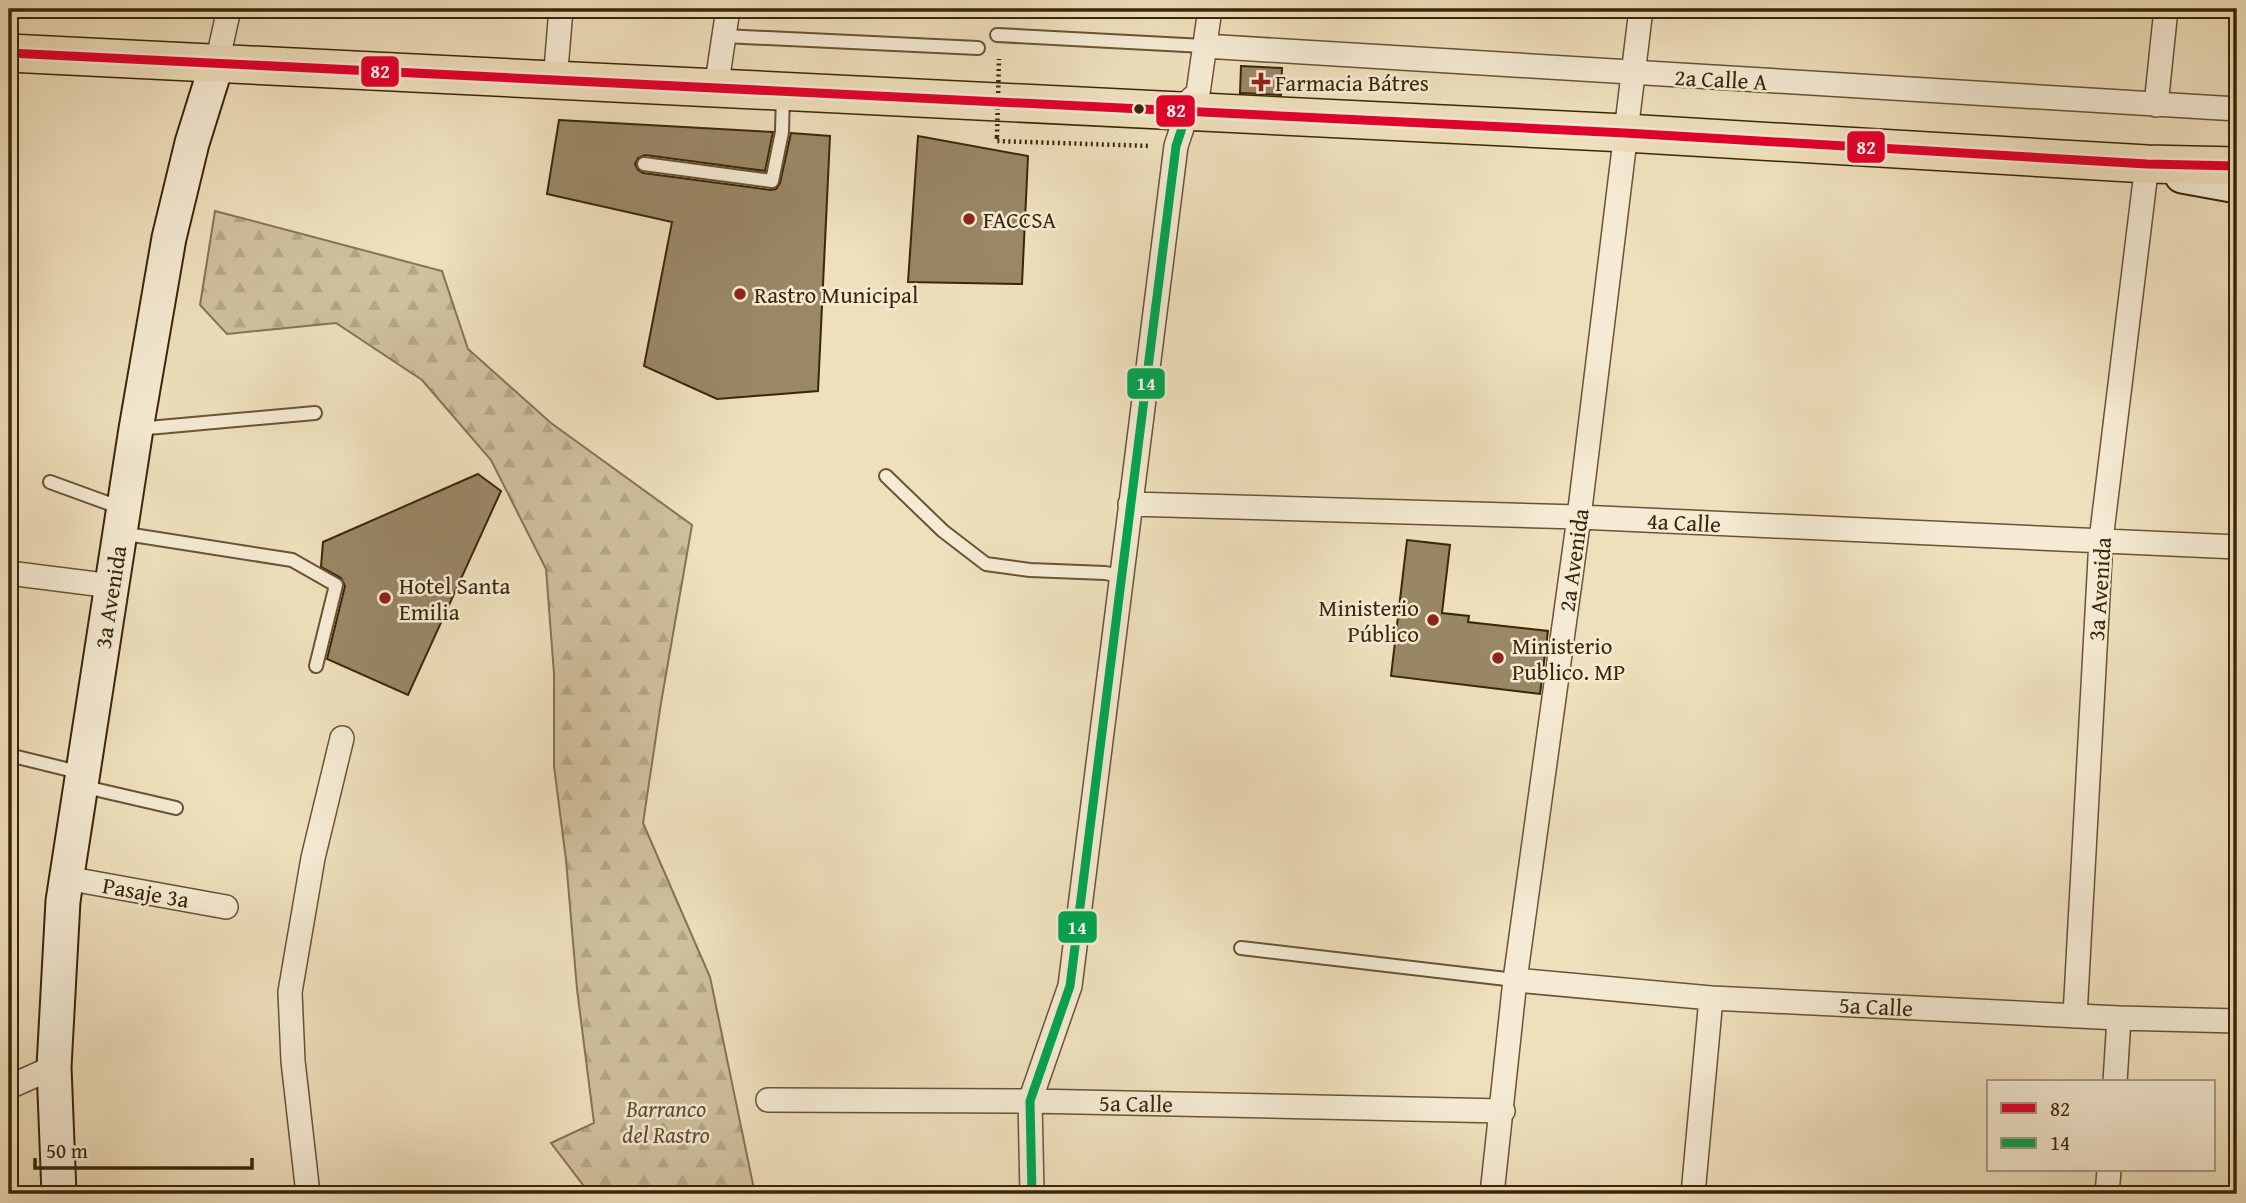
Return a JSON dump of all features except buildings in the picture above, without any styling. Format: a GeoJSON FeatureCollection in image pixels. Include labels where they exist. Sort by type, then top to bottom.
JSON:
{"type":"FeatureCollection","features":[{"type":"Feature","properties":{"kind":"main road"},"geometry":{"type":"LineString","coordinates":[[9,53],[783,93],[1193,108],[2147,164],[2237,166]]}},
{"type":"Feature","properties":{"kind":"main road","name":"3a Avenida"},"geometry":{"type":"LineString","coordinates":[[59,1194],[54,1067],[66,878],[136,429],[169,238],[192,143],[217,63]]}},
{"type":"Feature","properties":{"kind":"main road"},"geometry":{"type":"LineString","coordinates":[[2147,164],[2189,154],[2237,149]]}},
{"type":"Feature","properties":{"kind":"main road"},"geometry":{"type":"LineString","coordinates":[[2147,164],[2193,179],[2237,186]]}},
{"type":"Feature","properties":{"kind":"street","name":"3a Avenida"},"geometry":{"type":"LineString","coordinates":[[217,63],[229,9]]}},
{"type":"Feature","properties":{"kind":"street"},"geometry":{"type":"LineString","coordinates":[[555,80],[561,9]]}},
{"type":"Feature","properties":{"kind":"street"},"geometry":{"type":"LineString","coordinates":[[716,89],[728,9]]}},
{"type":"Feature","properties":{"kind":"street"},"geometry":{"type":"LineString","coordinates":[[1032,1194],[1030,1101],[1070,986],[1176,146],[1193,108],[1210,9]]}},
{"type":"Feature","properties":{"kind":"street","name":"2a Avenida"},"geometry":{"type":"LineString","coordinates":[[1492,1194],[1503,1111],[1515,979],[1579,517],[1641,9]]}},
{"type":"Feature","properties":{"kind":"street"},"geometry":{"type":"LineString","coordinates":[[2156,105],[2166,9]]}},
{"type":"Feature","properties":{"kind":"street","name":"2a Calle A"},"geometry":{"type":"LineString","coordinates":[[1204,46],[2237,109]]}},
{"type":"Feature","properties":{"kind":"street","name":"3a Avenida"},"geometry":{"type":"LineString","coordinates":[[2075,1016],[2101,540],[2147,164]]}},
{"type":"Feature","properties":{"kind":"street","name":"4a Calle"},"geometry":{"type":"LineString","coordinates":[[1130,504],[1579,517],[2237,547]]}},
{"type":"Feature","properties":{"kind":"street"},"geometry":{"type":"LineString","coordinates":[[9,573],[112,586]]}},
{"type":"Feature","properties":{"kind":"street"},"geometry":{"type":"LineString","coordinates":[[308,1194],[293,1061],[290,992],[313,858],[342,738]]}},
{"type":"Feature","properties":{"kind":"street","name":"Pasaje 3a"},"geometry":{"type":"LineString","coordinates":[[66,878],[226,907]]}},
{"type":"Feature","properties":{"kind":"street","name":"5a Calle"},"geometry":{"type":"LineString","coordinates":[[1515,979],[1711,998],[2119,1018],[2237,1021]]}},
{"type":"Feature","properties":{"kind":"street"},"geometry":{"type":"LineString","coordinates":[[1693,1194],[1711,998]]}},
{"type":"Feature","properties":{"kind":"street"},"geometry":{"type":"LineString","coordinates":[[2115,1080],[2119,1018]]}},
{"type":"Feature","properties":{"kind":"street"},"geometry":{"type":"LineString","coordinates":[[9,1087],[54,1067]]}},
{"type":"Feature","properties":{"kind":"street","name":"5a Calle"},"geometry":{"type":"LineString","coordinates":[[768,1100],[1030,1101],[1503,1111]]}},
{"type":"Feature","properties":{"kind":"street"},"geometry":{"type":"LineString","coordinates":[[2107,1194],[2109,1172]]}},
{"type":"Feature","properties":{"kind":"lane"},"geometry":{"type":"LineString","coordinates":[[724,36],[978,48]]}},
{"type":"Feature","properties":{"kind":"lane"},"geometry":{"type":"LineString","coordinates":[[997,36],[1204,46]]}},
{"type":"Feature","properties":{"kind":"lane"},"geometry":{"type":"LineString","coordinates":[[644,164],[772,181],[782,132],[783,93]]}},
{"type":"Feature","properties":{"kind":"lane"},"geometry":{"type":"LineString","coordinates":[[136,429],[315,413]]}},
{"type":"Feature","properties":{"kind":"lane"},"geometry":{"type":"LineString","coordinates":[[886,476],[943,531],[986,564],[1121,576]]}},
{"type":"Feature","properties":{"kind":"lane"},"geometry":{"type":"LineString","coordinates":[[50,482],[122,521],[292,561],[336,585],[316,666]]}},
{"type":"Feature","properties":{"kind":"lane"},"geometry":{"type":"LineString","coordinates":[[9,755],[176,808]]}},
{"type":"Feature","properties":{"kind":"lane"},"geometry":{"type":"LineString","coordinates":[[1241,948],[1515,979]]}},
{"type":"Feature","properties":{"kind":"path"},"geometry":{"type":"LineString","coordinates":[[999,59],[996,141],[1143,145]]}},
{"type":"Feature","properties":{"kind":"green space","name":"Barranco del Rastro"},"geometry":{"type":"Polygon","coordinates":[[[215,211],[442,271],[468,349],[551,423],[692,525],[643,823],[710,977],[755,1194],[590,1194],[551,1143],[594,1123],[554,766],[554,674],[546,569],[491,460],[422,380],[336,323],[227,334],[200,305],[215,211]]]}},
{"type":"Feature","properties":{"kind":"transit line","name":"82"},"geometry":{"type":"LineString","coordinates":[[9,53],[1625,133],[2147,164],[2237,166]]}},
{"type":"Feature","properties":{"kind":"transit line","name":"14"},"geometry":{"type":"LineString","coordinates":[[1032,1194],[1030,1101],[1070,986],[1176,146],[1187,113]]}},
{"type":"Feature","properties":{"kind":"place","name":"Farmacia Bátres"},"geometry":{"type":"Point","coordinates":[1261,82]}},
{"type":"Feature","properties":{"kind":"place","name":"FACCSA"},"geometry":{"type":"Point","coordinates":[969,219]}},
{"type":"Feature","properties":{"kind":"place","name":"Rastro Municipal"},"geometry":{"type":"Point","coordinates":[740,294]}},
{"type":"Feature","properties":{"kind":"place","name":"Hotel Santa Emilia"},"geometry":{"type":"Point","coordinates":[385,598]}},
{"type":"Feature","properties":{"kind":"place","name":"Ministerio Público"},"geometry":{"type":"Point","coordinates":[1433,620]}},
{"type":"Feature","properties":{"kind":"place","name":"Ministerio Publico. MP"},"geometry":{"type":"Point","coordinates":[1498,658]}}]}
